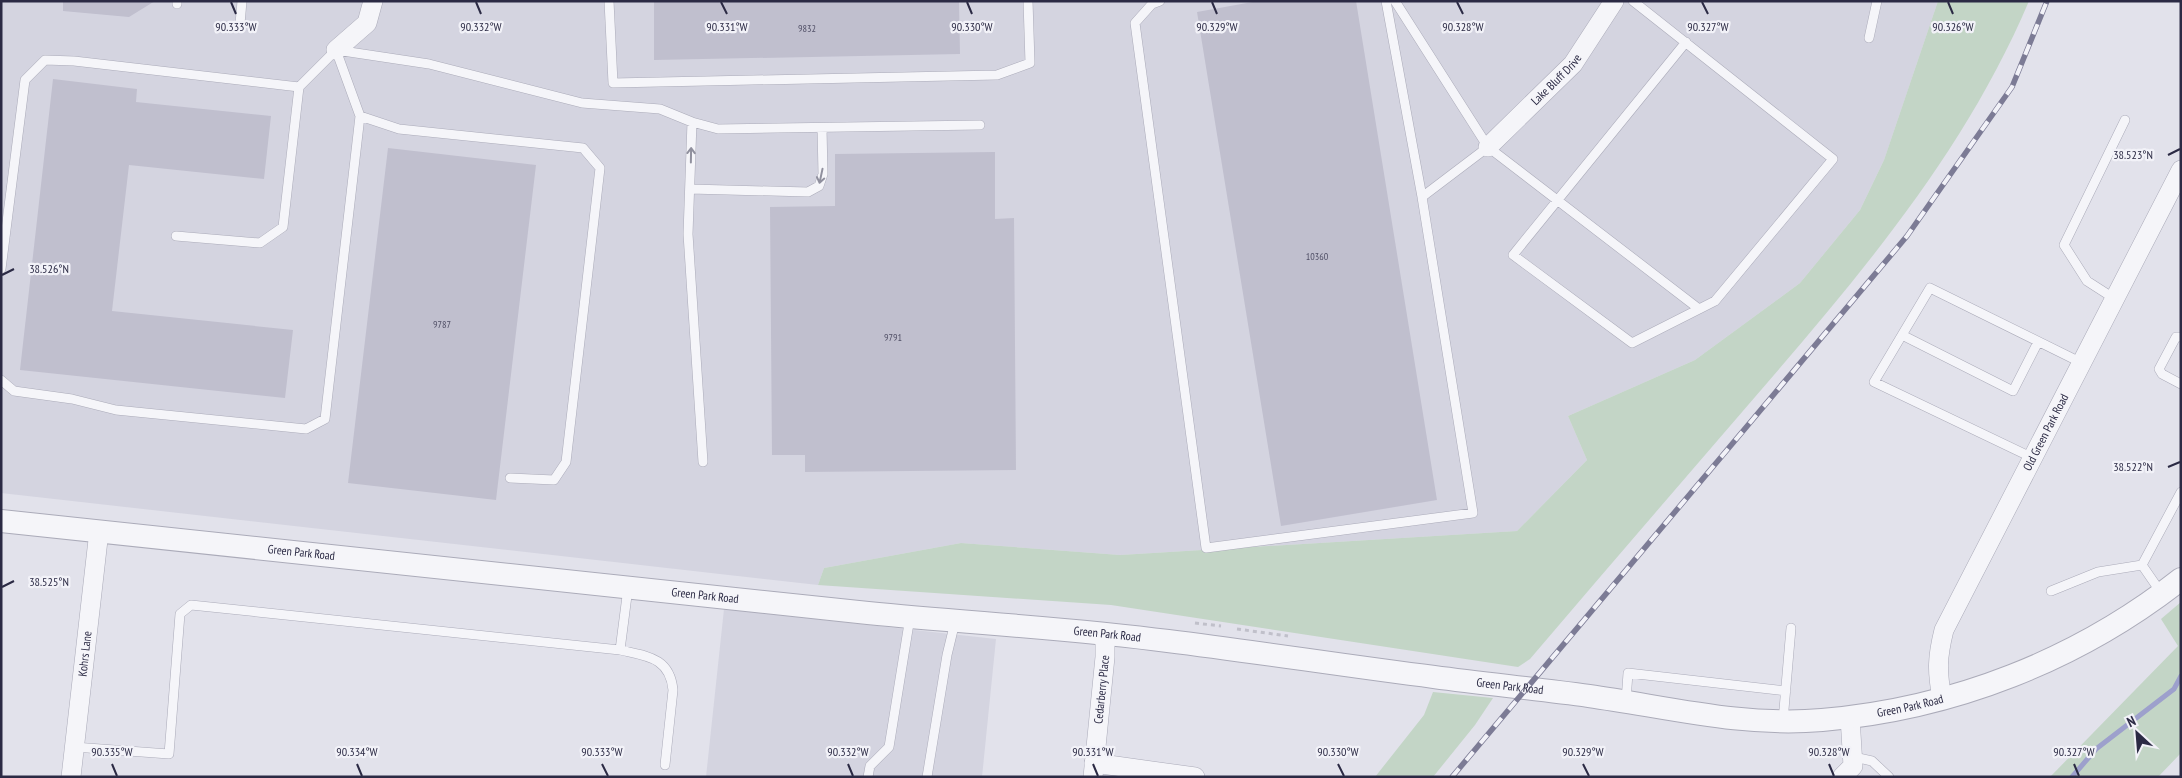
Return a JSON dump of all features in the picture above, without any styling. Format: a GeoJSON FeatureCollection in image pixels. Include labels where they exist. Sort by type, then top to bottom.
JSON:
{"type":"FeatureCollection","features":[{"type":"Feature","properties":{"kind":"street"},"geometry":{"type":"LineString","coordinates":[[336,50],[368,24],[373,1]]}},
{"type":"Feature","properties":{"kind":"street","name":"Lake Bluff Drive"},"geometry":{"type":"LineString","coordinates":[[1488,146],[1573,64],[1614,1]]}},
{"type":"Feature","properties":{"kind":"street","name":"Old Green Park Road"},"geometry":{"type":"LineString","coordinates":[[1942,699],[1937,672],[1939,650],[1944,630],[2181,170]]}},
{"type":"Feature","properties":{"kind":"street","name":"Green Park Road"},"geometry":{"type":"LineString","coordinates":[[1,521],[955,622],[1105,634],[1626,702],[1705,716],[1783,722],[1850,717],[1942,699],[2015,676],[2057,658],[2100,635],[2162,594],[2181,579]]}},
{"type":"Feature","properties":{"kind":"street","name":"Kohrs Lane"},"geometry":{"type":"LineString","coordinates":[[71,777],[99,531]]}},
{"type":"Feature","properties":{"kind":"street","name":"Cedarberry Place"},"geometry":{"type":"LineString","coordinates":[[1094,770],[1105,657],[1105,634]]}},
{"type":"Feature","properties":{"kind":"street"},"geometry":{"type":"LineString","coordinates":[[1842,777],[1853,766],[1854,757],[1850,717]]}},
{"type":"Feature","properties":{"kind":"street"},"geometry":{"type":"LineString","coordinates":[[1094,770],[1195,777]]}},
{"type":"Feature","properties":{"kind":"lane"},"geometry":{"type":"LineString","coordinates":[[240,24],[242,1]]}},
{"type":"Feature","properties":{"kind":"lane"},"geometry":{"type":"LineString","coordinates":[[609,1],[613,83],[997,75],[1030,63],[1028,1]]}},
{"type":"Feature","properties":{"kind":"lane"},"geometry":{"type":"LineString","coordinates":[[1160,1],[1152,4],[1135,23],[1206,548],[1473,513],[1422,196],[1386,1]]}},
{"type":"Feature","properties":{"kind":"lane"},"geometry":{"type":"LineString","coordinates":[[1395,1],[1488,146],[1699,309]]}},
{"type":"Feature","properties":{"kind":"lane"},"geometry":{"type":"LineString","coordinates":[[1633,1],[1686,42],[1833,159],[1716,301],[1632,343],[1512,255],[1686,42]]}},
{"type":"Feature","properties":{"kind":"lane"},"geometry":{"type":"LineString","coordinates":[[1869,38],[1877,1]]}},
{"type":"Feature","properties":{"kind":"lane"},"geometry":{"type":"LineString","coordinates":[[176,236],[260,244],[284,227],[299,87],[336,50]]}},
{"type":"Feature","properties":{"kind":"lane"},"geometry":{"type":"LineString","coordinates":[[1,380],[14,391],[72,399],[116,410],[306,430],[325,418],[360,116],[336,50]]}},
{"type":"Feature","properties":{"kind":"lane"},"geometry":{"type":"LineString","coordinates":[[336,50],[429,64],[582,103],[660,109],[718,130],[980,125]]}},
{"type":"Feature","properties":{"kind":"lane"},"geometry":{"type":"LineString","coordinates":[[1,269],[25,80],[45,60],[74,61],[299,87]]}},
{"type":"Feature","properties":{"kind":"lane"},"geometry":{"type":"LineString","coordinates":[[360,116],[399,130],[583,148],[600,168],[566,462],[554,480],[510,478]]}},
{"type":"Feature","properties":{"kind":"lane"},"geometry":{"type":"LineString","coordinates":[[2115,299],[2087,280],[2064,245],[2125,120]]}},
{"type":"Feature","properties":{"kind":"lane"},"geometry":{"type":"LineString","coordinates":[[692,122],[688,234],[703,462]]}},
{"type":"Feature","properties":{"kind":"lane"},"geometry":{"type":"LineString","coordinates":[[690,189],[808,192],[819,186],[823,174],[822,128]]}},
{"type":"Feature","properties":{"kind":"lane"},"geometry":{"type":"LineString","coordinates":[[1422,196],[1488,146]]}},
{"type":"Feature","properties":{"kind":"lane"},"geometry":{"type":"LineString","coordinates":[[2033,458],[1874,382],[1930,288],[2082,363]]}},
{"type":"Feature","properties":{"kind":"lane"},"geometry":{"type":"LineString","coordinates":[[1902,335],[2013,391],[2038,342]]}},
{"type":"Feature","properties":{"kind":"lane"},"geometry":{"type":"LineString","coordinates":[[2181,337],[2176,337],[2159,369],[2162,374],[2181,384]]}},
{"type":"Feature","properties":{"kind":"lane"},"geometry":{"type":"LineString","coordinates":[[2142,565],[2181,492]]}},
{"type":"Feature","properties":{"kind":"lane"},"geometry":{"type":"LineString","coordinates":[[2051,591],[2098,572],[2142,565]]}},
{"type":"Feature","properties":{"kind":"lane"},"geometry":{"type":"LineString","coordinates":[[2142,565],[2162,594]]}},
{"type":"Feature","properties":{"kind":"lane"},"geometry":{"type":"LineString","coordinates":[[620,650],[628,587]]}},
{"type":"Feature","properties":{"kind":"lane"},"geometry":{"type":"LineString","coordinates":[[74,747],[169,754],[180,614],[191,605],[620,650],[650,657],[666,667],[672,678],[673,690],[665,765]]}},
{"type":"Feature","properties":{"kind":"lane"},"geometry":{"type":"LineString","coordinates":[[868,777],[870,766],[889,747],[910,617]]}},
{"type":"Feature","properties":{"kind":"lane"},"geometry":{"type":"LineString","coordinates":[[927,777],[947,655],[955,622]]}},
{"type":"Feature","properties":{"kind":"lane"},"geometry":{"type":"LineString","coordinates":[[1783,722],[1791,628]]}},
{"type":"Feature","properties":{"kind":"lane"},"geometry":{"type":"LineString","coordinates":[[1626,702],[1628,673],[1709,684],[1786,691]]}},
{"type":"Feature","properties":{"kind":"lane"},"geometry":{"type":"LineString","coordinates":[[1854,757],[1872,761],[1889,777]]}},
{"type":"Feature","properties":{"kind":"path"},"geometry":{"type":"LineString","coordinates":[[1193,623],[1290,636]]}},
{"type":"Feature","properties":{"kind":"shaded area"},"geometry":{"type":"Polygon","coordinates":[[[1,1],[1938,1],[1884,160],[1860,210],[1800,283],[1695,360],[1568,416],[1587,460],[1517,531],[1120,555],[961,543],[824,568],[818,585],[1,493],[1,1]]]}},
{"type":"Feature","properties":{"kind":"shaded area"},"geometry":{"type":"Polygon","coordinates":[[[724,609],[996,639],[982,777],[706,777],[724,609]]]}},
{"type":"Feature","properties":{"kind":"green space"},"geometry":{"type":"Polygon","coordinates":[[[1938,1],[2029,1],[2003,56],[1974,109],[1908,209],[1795,351],[1530,659],[1518,667],[1111,605],[818,585],[824,568],[961,543],[1120,555],[1517,531],[1587,460],[1568,416],[1695,360],[1800,283],[1860,210],[1884,160],[1938,1]]]}},
{"type":"Feature","properties":{"kind":"green space"},"geometry":{"type":"Polygon","coordinates":[[[2181,602],[2181,753],[2158,777],[2050,777],[2178,646],[2161,619],[2181,602]]]}},
{"type":"Feature","properties":{"kind":"green space"},"geometry":{"type":"Polygon","coordinates":[[[1433,692],[1493,698],[1475,725],[1433,777],[1375,777],[1424,715],[1433,692]]]}},
{"type":"Feature","properties":{"kind":"building"},"geometry":{"type":"Polygon","coordinates":[[[63,1],[155,1],[129,17],[63,11],[63,1]]]}},
{"type":"Feature","properties":{"kind":"building"},"geometry":{"type":"Polygon","coordinates":[[[654,1],[959,1],[960,54],[654,60],[654,1]]]}},
{"type":"Feature","properties":{"kind":"building"},"geometry":{"type":"Polygon","coordinates":[[[1258,1],[1356,1],[1437,500],[1281,526],[1197,12],[1258,1]]]}},
{"type":"Feature","properties":{"kind":"building"},"geometry":{"type":"Polygon","coordinates":[[[53,79],[137,89],[136,102],[271,116],[264,179],[129,165],[112,311],[293,330],[285,398],[20,370],[53,79]]]}},
{"type":"Feature","properties":{"kind":"building"},"geometry":{"type":"Polygon","coordinates":[[[388,148],[536,165],[496,500],[348,483],[388,148]]]}},
{"type":"Feature","properties":{"kind":"building"},"geometry":{"type":"Polygon","coordinates":[[[995,152],[995,219],[1014,218],[1016,470],[805,472],[805,455],[772,455],[770,207],[835,206],[835,154],[995,152]]]}},
{"type":"Feature","properties":{"kind":"waterway"},"geometry":{"type":"LineString","coordinates":[[2072,777],[2096,749],[2174,689],[2181,676]]}},
{"type":"Feature","properties":{"kind":"railway"},"geometry":{"type":"LineString","coordinates":[[1452,777],[1907,236],[2012,87],[2047,1]]}}]}
